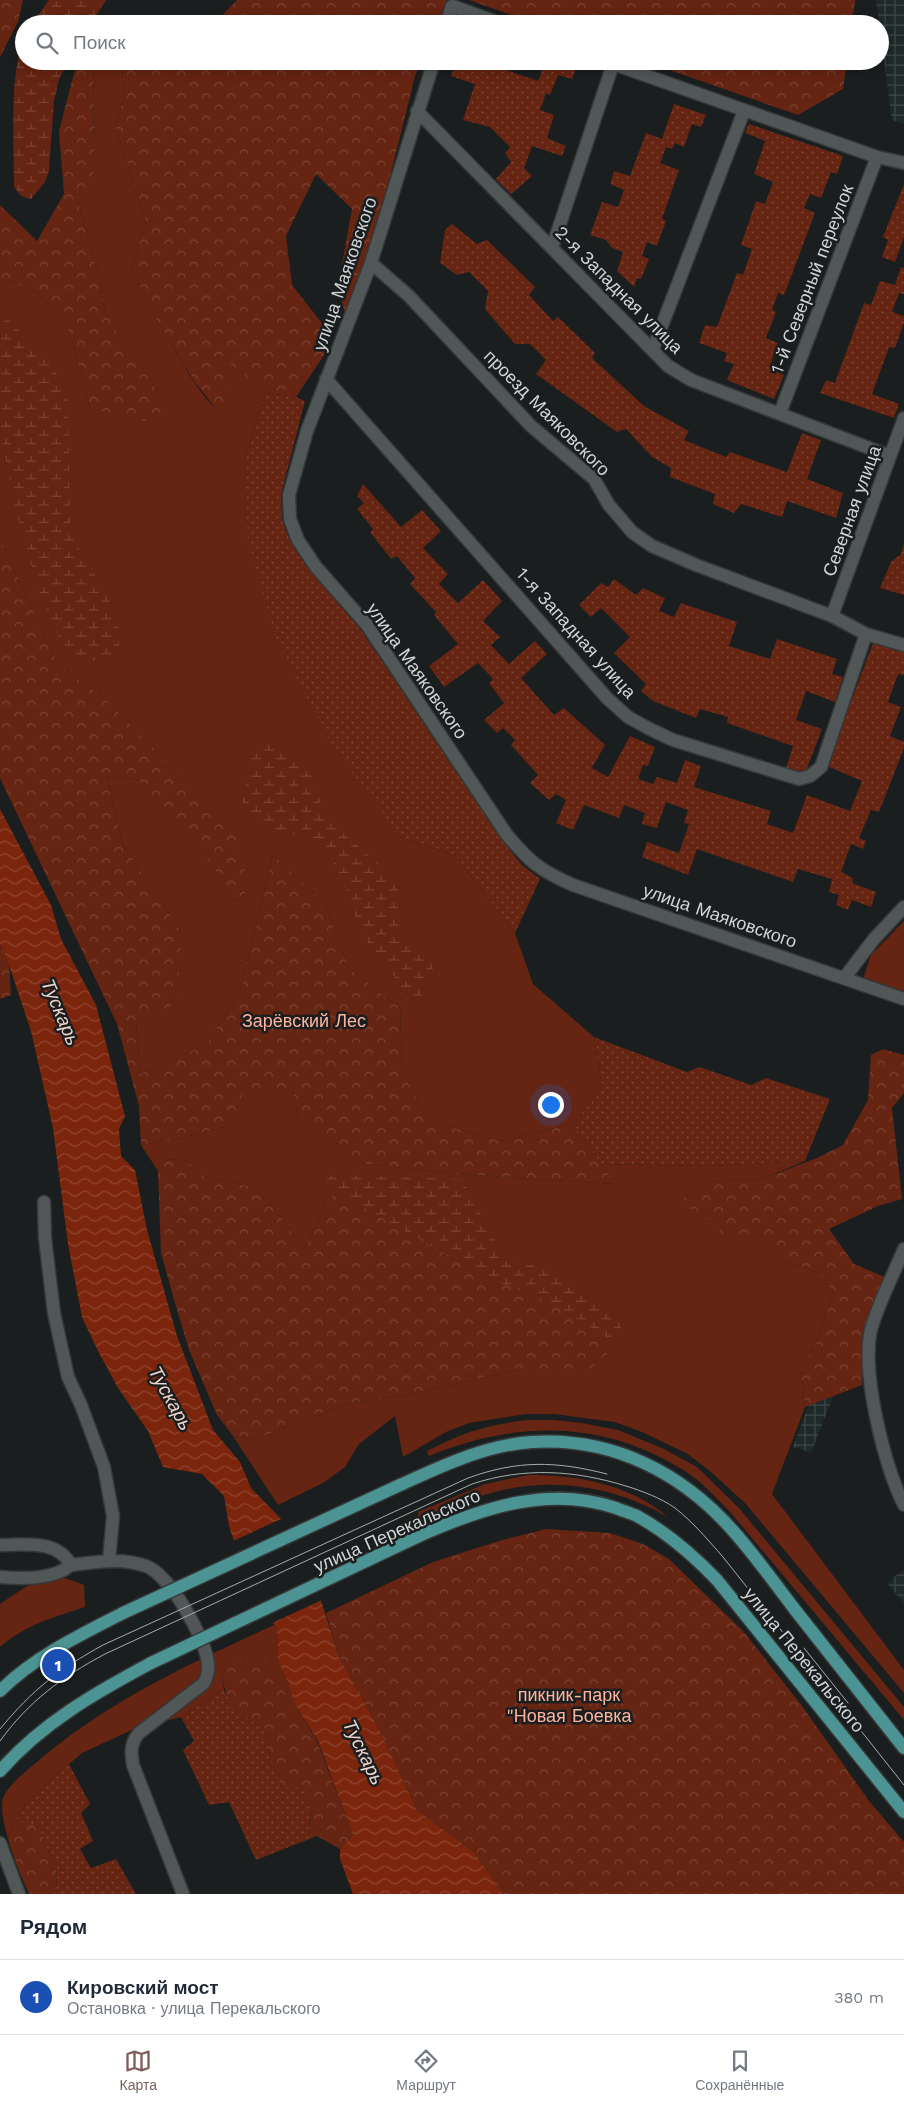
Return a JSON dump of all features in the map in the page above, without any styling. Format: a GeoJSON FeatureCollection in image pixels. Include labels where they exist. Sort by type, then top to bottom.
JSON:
{"type":"FeatureCollection","features":[{"type":"Feature","properties":{"kind":"main road","name":"улица Перекальского"},"geometry":{"type":"LineString","coordinates":[[0,1691],[31,1665],[75,1637],[444,1465],[478,1452],[506,1445],[532,1442],[588,1445],[623,1454],[647,1464],[673,1478],[700,1498],[734,1533],[904,1748]]}},
{"type":"Feature","properties":{"kind":"main road","name":"улица Перекальского"},"geometry":{"type":"LineString","coordinates":[[0,1771],[37,1734],[55,1720],[100,1690],[151,1663],[421,1535],[488,1509],[546,1498],[570,1499],[601,1503],[636,1515],[688,1551],[717,1580],[904,1812]]}},
{"type":"Feature","properties":{"kind":"street"},"geometry":{"type":"LineString","coordinates":[[449,15],[452,6],[477,15]]}},
{"type":"Feature","properties":{"kind":"street","name":"улица Маяковского"},"geometry":{"type":"LineString","coordinates":[[431,70],[371,264],[307,431],[289,495],[290,519],[298,540],[316,567],[367,625],[507,835],[528,860],[546,873],[572,884],[904,999]]}},
{"type":"Feature","properties":{"kind":"street"},"geometry":{"type":"LineString","coordinates":[[552,248],[607,70]]}},
{"type":"Feature","properties":{"kind":"street"},"geometry":{"type":"LineString","coordinates":[[629,70],[877,157],[904,163]]}},
{"type":"Feature","properties":{"kind":"street","name":"2-я Западная улица"},"geometry":{"type":"LineString","coordinates":[[417,111],[668,366],[691,380],[890,456]]}},
{"type":"Feature","properties":{"kind":"street"},"geometry":{"type":"LineString","coordinates":[[653,349],[744,111]]}},
{"type":"Feature","properties":{"kind":"street","name":"1-й Северный переулок"},"geometry":{"type":"LineString","coordinates":[[780,413],[877,157]]}},
{"type":"Feature","properties":{"kind":"street","name":"проезд Маяковского"},"geometry":{"type":"LineString","coordinates":[[371,264],[409,296],[531,426],[594,479],[609,505],[632,532],[652,546],[696,565],[832,616],[866,634],[904,645]]}},
{"type":"Feature","properties":{"kind":"street","name":"1-я Западная улица"},"geometry":{"type":"LineString","coordinates":[[326,379],[607,698],[628,717],[673,740],[799,779],[810,776],[821,767],[866,634]]}},
{"type":"Feature","properties":{"kind":"street","name":"Северная улица"},"geometry":{"type":"LineString","coordinates":[[832,616],[904,418]]}},
{"type":"Feature","properties":{"kind":"street"},"geometry":{"type":"LineString","coordinates":[[845,977],[874,939],[904,907]]}},
{"type":"Feature","properties":{"kind":"street"},"geometry":{"type":"LineString","coordinates":[[44,1202],[45,1238],[54,1313],[68,1378],[81,1405],[104,1467],[113,1516],[109,1560]]}},
{"type":"Feature","properties":{"kind":"street"},"geometry":{"type":"LineString","coordinates":[[904,1249],[876,1317],[871,1333],[869,1351],[875,1404],[883,1446],[893,1482],[904,1505]]}},
{"type":"Feature","properties":{"kind":"street"},"geometry":{"type":"LineString","coordinates":[[0,1545],[55,1548],[64,1554],[71,1565]]}},
{"type":"Feature","properties":{"kind":"street"},"geometry":{"type":"LineString","coordinates":[[0,1577],[20,1578],[57,1574],[71,1565],[109,1560],[130,1561],[158,1572],[187,1612],[195,1627],[208,1662],[208,1675],[204,1682],[138,1733],[130,1751],[133,1765],[183,1894]]}},
{"type":"Feature","properties":{"kind":"street"},"geometry":{"type":"LineString","coordinates":[[0,1843],[19,1894]]}},
{"type":"Feature","properties":{"kind":"shaded area"},"geometry":{"type":"Polygon","coordinates":[[[876,0],[904,0],[904,124],[892,120],[885,70],[889,70],[889,15],[878,15],[876,0]]]}},
{"type":"Feature","properties":{"kind":"shaded area"},"geometry":{"type":"Polygon","coordinates":[[[841,1376],[811,1453],[793,1447],[818,1380],[841,1376]]]}},
{"type":"Feature","properties":{"kind":"shaded area"},"geometry":{"type":"Polygon","coordinates":[[[904,1569],[904,1603],[887,1583],[904,1569]]]}},
{"type":"Feature","properties":{"kind":"green space"},"geometry":{"type":"Polygon","coordinates":[[[0,0],[23,0],[20,15],[15,15],[15,28],[0,57],[0,0]]]}},
{"type":"Feature","properties":{"kind":"green space"},"geometry":{"type":"Polygon","coordinates":[[[49,0],[106,0],[97,15],[38,15],[49,0]]]}},
{"type":"Feature","properties":{"kind":"green space"},"geometry":{"type":"Polygon","coordinates":[[[237,0],[447,0],[441,15],[223,15],[237,0]]]}},
{"type":"Feature","properties":{"kind":"green space"},"geometry":{"type":"Polygon","coordinates":[[[469,0],[855,0],[853,15],[512,15],[469,0]]]}},
{"type":"Feature","properties":{"kind":"green space"},"geometry":{"type":"Polygon","coordinates":[[[64,70],[59,79],[54,101],[49,171],[45,182],[31,199],[21,196],[14,187],[13,133],[16,71],[64,70]]]}},
{"type":"Feature","properties":{"kind":"green space"},"geometry":{"type":"Polygon","coordinates":[[[75,70],[93,70],[95,142],[93,184],[77,199],[99,277],[105,313],[169,408],[169,417],[144,421],[90,408],[70,333],[38,293],[0,277],[0,205],[37,241],[64,194],[59,131],[75,70]]]}},
{"type":"Feature","properties":{"kind":"green space"},"geometry":{"type":"Polygon","coordinates":[[[93,70],[123,70],[124,96],[115,126],[146,221],[132,269],[155,315],[189,373],[202,393],[217,410],[220,355],[266,393],[245,458],[400,837],[456,856],[515,933],[533,984],[594,1037],[602,1087],[573,1124],[500,1141],[427,1120],[402,1069],[400,1008],[349,968],[325,904],[273,854],[241,989],[207,1044],[140,1074],[136,1021],[181,931],[123,845],[106,776],[137,779],[200,845],[234,902],[250,889],[103,697],[58,665],[0,539],[0,277],[38,293],[70,333],[90,408],[169,417],[169,408],[105,313],[99,277],[77,199],[95,142],[93,70]]]}},
{"type":"Feature","properties":{"kind":"green space"},"geometry":{"type":"Polygon","coordinates":[[[123,70],[418,70],[374,241],[347,322],[338,286],[352,209],[316,174],[286,236],[292,285],[321,322],[328,349],[296,397],[266,393],[220,355],[230,403],[217,410],[194,381],[152,312],[132,269],[146,221],[115,126],[124,96],[123,70]]]}},
{"type":"Feature","properties":{"kind":"green space"},"geometry":{"type":"Polygon","coordinates":[[[453,70],[506,70],[538,81],[542,70],[575,70],[572,79],[558,75],[550,95],[546,93],[540,110],[554,115],[547,138],[566,146],[562,156],[532,146],[524,168],[532,176],[511,194],[496,179],[511,162],[505,153],[510,147],[490,127],[463,120],[475,84],[451,76],[453,70]]]}},
{"type":"Feature","properties":{"kind":"green space"},"geometry":{"type":"Polygon","coordinates":[[[670,70],[846,70],[843,89],[798,115],[670,70]]]}},
{"type":"Feature","properties":{"kind":"green space"},"geometry":{"type":"Polygon","coordinates":[[[674,104],[706,115],[701,127],[692,124],[684,147],[675,143],[672,149],[666,147],[660,163],[679,170],[662,219],[666,221],[657,246],[647,242],[642,256],[649,259],[641,279],[637,278],[634,287],[617,271],[623,252],[612,248],[606,240],[590,235],[602,202],[618,207],[624,190],[610,184],[614,171],[630,176],[646,133],[662,139],[674,104]]]}},
{"type":"Feature","properties":{"kind":"green space"},"geometry":{"type":"Polygon","coordinates":[[[749,124],[843,156],[837,174],[831,172],[821,198],[810,194],[804,208],[815,213],[784,295],[778,293],[772,310],[776,312],[766,338],[778,343],[769,368],[784,375],[774,399],[727,380],[734,364],[724,361],[727,353],[699,343],[705,325],[717,327],[737,273],[743,275],[752,249],[741,245],[756,201],[765,204],[773,182],[754,174],[765,141],[745,133],[749,124]]]}},
{"type":"Feature","properties":{"kind":"green space"},"geometry":{"type":"Polygon","coordinates":[[[904,184],[904,237],[895,262],[882,257],[888,240],[883,237],[904,184]]]}},
{"type":"Feature","properties":{"kind":"green space"},"geometry":{"type":"Polygon","coordinates":[[[452,224],[477,244],[487,240],[535,287],[529,295],[553,321],[558,317],[595,353],[592,358],[644,406],[689,431],[684,440],[726,457],[730,452],[787,472],[802,433],[821,440],[807,479],[843,493],[836,518],[787,501],[782,517],[741,504],[734,513],[713,504],[715,494],[670,477],[671,468],[652,457],[626,429],[617,432],[536,374],[546,360],[530,344],[515,344],[485,309],[488,291],[469,272],[457,275],[440,263],[445,230],[452,224]]]}},
{"type":"Feature","properties":{"kind":"green space"},"geometry":{"type":"Polygon","coordinates":[[[901,267],[904,268],[904,294],[899,293],[892,312],[904,316],[904,323],[895,348],[889,347],[872,394],[899,404],[894,418],[820,393],[826,380],[835,383],[864,303],[871,305],[880,281],[895,285],[901,267]]]}},
{"type":"Feature","properties":{"kind":"green space"},"geometry":{"type":"Polygon","coordinates":[[[8,319],[17,327],[30,347],[51,364],[68,394],[70,523],[78,546],[109,600],[117,623],[119,647],[112,657],[102,661],[79,660],[70,653],[58,636],[40,594],[15,507],[0,430],[0,324],[8,319]]]}},
{"type":"Feature","properties":{"kind":"green space"},"geometry":{"type":"Polygon","coordinates":[[[266,393],[296,397],[305,401],[281,494],[282,520],[289,538],[306,566],[361,630],[501,839],[522,865],[540,879],[515,933],[456,856],[400,837],[332,745],[277,641],[248,543],[245,458],[266,393]]]}},
{"type":"Feature","properties":{"kind":"green space"},"geometry":{"type":"Polygon","coordinates":[[[363,484],[401,527],[422,510],[441,531],[423,548],[448,574],[439,584],[458,603],[483,580],[502,601],[483,621],[500,637],[491,645],[509,664],[535,641],[547,654],[521,678],[554,715],[564,708],[605,745],[592,768],[608,777],[630,736],[655,747],[648,766],[643,765],[638,779],[653,784],[657,777],[677,783],[685,760],[701,766],[694,787],[771,811],[767,824],[793,833],[807,795],[850,811],[862,781],[827,766],[873,643],[904,653],[904,675],[898,674],[888,702],[901,707],[890,736],[904,742],[904,748],[879,812],[871,810],[859,838],[866,841],[863,849],[851,844],[841,872],[853,878],[852,883],[876,892],[871,907],[852,900],[848,910],[836,905],[839,895],[829,892],[832,879],[798,869],[793,882],[697,849],[688,875],[642,857],[647,842],[679,853],[689,824],[684,823],[688,810],[666,802],[657,828],[642,824],[645,813],[624,805],[619,818],[584,805],[573,830],[556,823],[566,800],[556,794],[549,800],[530,783],[538,775],[511,745],[515,740],[503,728],[497,733],[484,720],[504,703],[489,683],[493,679],[478,663],[444,687],[429,666],[458,644],[434,615],[436,612],[410,584],[415,578],[397,556],[391,559],[370,532],[373,529],[357,509],[364,503],[357,496],[363,484]]]}},
{"type":"Feature","properties":{"kind":"green space","name":"Зарёвский Лес"},"geometry":{"type":"Polygon","coordinates":[[[0,539],[58,665],[103,697],[234,830],[250,889],[234,902],[200,846],[137,779],[106,776],[123,845],[181,931],[177,1003],[136,1021],[140,1074],[207,1044],[241,989],[273,854],[325,904],[349,968],[400,1008],[402,1069],[427,1120],[500,1141],[573,1124],[615,1184],[458,1174],[359,1163],[341,1145],[299,1124],[293,1090],[244,1090],[231,1125],[182,1138],[141,1145],[139,1106],[117,1024],[0,778],[0,539]]]}},
{"type":"Feature","properties":{"kind":"green space"},"geometry":{"type":"Polygon","coordinates":[[[904,544],[904,595],[880,588],[891,562],[901,554],[904,544]]]}},
{"type":"Feature","properties":{"kind":"green space"},"geometry":{"type":"Polygon","coordinates":[[[614,579],[636,595],[643,588],[665,598],[659,611],[674,617],[681,603],[737,622],[729,646],[770,659],[777,639],[837,659],[832,674],[843,677],[835,702],[806,691],[796,720],[822,729],[806,771],[795,771],[786,768],[793,746],[727,723],[728,717],[700,709],[696,718],[653,701],[641,691],[646,684],[614,653],[630,637],[601,608],[591,617],[579,605],[601,583],[608,587],[614,579]]]}},
{"type":"Feature","properties":{"kind":"green space"},"geometry":{"type":"Polygon","coordinates":[[[266,743],[293,755],[303,765],[312,777],[326,818],[382,867],[398,890],[398,932],[432,957],[433,971],[421,997],[407,1001],[388,965],[361,935],[343,881],[330,856],[297,835],[271,831],[259,824],[242,801],[252,748],[266,743]]]}},
{"type":"Feature","properties":{"kind":"green space"},"geometry":{"type":"Polygon","coordinates":[[[904,921],[904,994],[863,979],[871,955],[904,921]]]}},
{"type":"Feature","properties":{"kind":"green space"},"geometry":{"type":"Polygon","coordinates":[[[0,943],[9,965],[11,995],[0,999],[0,943]]]}},
{"type":"Feature","properties":{"kind":"green space"},"geometry":{"type":"Polygon","coordinates":[[[594,1037],[687,1072],[700,1067],[751,1085],[766,1078],[830,1099],[805,1161],[707,1166],[601,1164],[573,1124],[602,1087],[594,1037]]]}},
{"type":"Feature","properties":{"kind":"green space"},"geometry":{"type":"Polygon","coordinates":[[[883,1049],[904,1055],[904,1093],[892,1108],[902,1199],[878,1206],[829,1229],[854,1264],[887,1278],[862,1344],[862,1385],[805,1407],[801,1369],[816,1344],[834,1293],[819,1273],[779,1259],[754,1227],[740,1240],[723,1240],[716,1219],[698,1218],[682,1199],[708,1182],[762,1179],[817,1158],[843,1145],[868,1100],[871,1055],[883,1049]]]}},
{"type":"Feature","properties":{"kind":"green space"},"geometry":{"type":"Polygon","coordinates":[[[243,1090],[293,1090],[299,1124],[341,1145],[359,1163],[458,1174],[614,1184],[601,1164],[707,1166],[805,1161],[762,1179],[708,1182],[682,1199],[716,1219],[754,1226],[779,1259],[819,1273],[834,1293],[816,1344],[801,1369],[805,1407],[772,1494],[904,1670],[904,1693],[745,1503],[688,1454],[642,1432],[615,1422],[554,1414],[526,1414],[469,1423],[446,1432],[403,1457],[395,1416],[359,1444],[345,1467],[323,1483],[278,1505],[233,1436],[258,1439],[294,1423],[351,1403],[406,1395],[521,1369],[590,1369],[494,1281],[338,1192],[327,1200],[305,1249],[266,1198],[248,1186],[205,1177],[186,1161],[169,1159],[158,1171],[141,1145],[182,1138],[231,1125],[243,1090]]]}},
{"type":"Feature","properties":{"kind":"green space"},"geometry":{"type":"Polygon","coordinates":[[[169,1159],[187,1161],[205,1177],[248,1186],[266,1198],[305,1249],[327,1200],[338,1192],[494,1281],[538,1296],[614,1341],[605,1357],[590,1369],[521,1369],[406,1395],[351,1403],[294,1423],[258,1439],[233,1436],[217,1415],[189,1350],[161,1253],[158,1171],[169,1159]]]}},
{"type":"Feature","properties":{"kind":"green space"},"geometry":{"type":"Polygon","coordinates":[[[332,1175],[461,1179],[500,1251],[580,1287],[612,1312],[621,1325],[619,1335],[614,1341],[538,1296],[494,1281],[328,1188],[325,1180],[332,1175]]]}},
{"type":"Feature","properties":{"kind":"green space"},"geometry":{"type":"Polygon","coordinates":[[[527,1420],[582,1423],[618,1430],[664,1449],[697,1467],[739,1508],[904,1707],[904,1720],[731,1513],[701,1483],[680,1468],[649,1452],[619,1441],[587,1433],[556,1430],[524,1431],[493,1436],[461,1444],[429,1456],[427,1451],[476,1430],[527,1420]]]}},
{"type":"Feature","properties":{"kind":"green space"},"geometry":{"type":"Polygon","coordinates":[[[528,1475],[565,1477],[620,1489],[653,1506],[668,1517],[647,1506],[604,1491],[582,1487],[536,1485],[481,1496],[409,1528],[406,1520],[419,1515],[418,1512],[485,1484],[528,1475]]]}},
{"type":"Feature","properties":{"kind":"green space","name":"пикник-парк \"Новая Боевка"},"geometry":{"type":"Polygon","coordinates":[[[546,1529],[610,1533],[643,1544],[669,1559],[744,1632],[802,1706],[869,1801],[904,1842],[904,1894],[503,1894],[474,1852],[417,1810],[378,1727],[339,1657],[326,1613],[433,1562],[502,1540],[546,1529]]]}},
{"type":"Feature","properties":{"kind":"green space"},"geometry":{"type":"Polygon","coordinates":[[[62,1577],[84,1585],[85,1607],[30,1627],[0,1647],[0,1604],[27,1586],[62,1577]]]}},
{"type":"Feature","properties":{"kind":"green space"},"geometry":{"type":"Polygon","coordinates":[[[274,1625],[277,1629],[278,1661],[297,1708],[291,1709],[288,1698],[276,1680],[221,1671],[224,1690],[181,1717],[136,1728],[82,1753],[30,1798],[15,1821],[8,1839],[3,1819],[3,1798],[13,1783],[64,1740],[120,1702],[150,1685],[274,1625]]]}},
{"type":"Feature","properties":{"kind":"green space"},"geometry":{"type":"Polygon","coordinates":[[[265,1660],[288,1698],[291,1708],[297,1708],[317,1741],[353,1835],[340,1849],[310,1832],[311,1808],[281,1787],[271,1760],[264,1728],[246,1718],[229,1699],[221,1671],[239,1661],[265,1660]]]}},
{"type":"Feature","properties":{"kind":"green space"},"geometry":{"type":"Polygon","coordinates":[[[224,1690],[241,1712],[251,1721],[264,1728],[271,1759],[281,1787],[302,1788],[311,1808],[310,1832],[317,1836],[256,1860],[229,1802],[209,1805],[183,1750],[194,1741],[181,1717],[224,1690]]]}},
{"type":"Feature","properties":{"kind":"green space"},"geometry":{"type":"Polygon","coordinates":[[[69,1764],[90,1804],[81,1813],[93,1841],[80,1849],[91,1868],[116,1859],[136,1894],[56,1894],[57,1865],[47,1848],[39,1825],[15,1821],[30,1798],[69,1764]]]}},
{"type":"Feature","properties":{"kind":"green space"},"geometry":{"type":"Polygon","coordinates":[[[15,1821],[39,1824],[47,1848],[57,1865],[56,1894],[29,1894],[8,1839],[15,1821]]]}},
{"type":"Feature","properties":{"kind":"water","name":"Тускарь"},"geometry":{"type":"Polygon","coordinates":[[[0,809],[51,905],[61,939],[96,1005],[125,1116],[119,1129],[121,1156],[135,1170],[147,1230],[177,1336],[213,1430],[240,1462],[251,1488],[286,1524],[311,1569],[339,1657],[378,1727],[417,1810],[474,1852],[503,1894],[353,1894],[340,1859],[340,1849],[353,1835],[318,1741],[294,1703],[290,1687],[278,1661],[277,1629],[249,1586],[229,1526],[224,1496],[202,1474],[163,1467],[148,1431],[118,1388],[82,1317],[68,1244],[53,1128],[31,1031],[0,943],[0,809]]]}},
{"type":"Feature","properties":{"kind":"pier"},"geometry":{"type":"Polygon","coordinates":[[[283,1518],[314,1568],[324,1599],[270,1624],[246,1587],[231,1542],[283,1518]]]}},
{"type":"Feature","properties":{"kind":"tram line"},"geometry":{"type":"LineString","coordinates":[[0,1729],[35,1691],[47,1681],[103,1645],[468,1478],[504,1468],[537,1464],[571,1467],[607,1474]]}},
{"type":"Feature","properties":{"kind":"tram line"},"geometry":{"type":"LineString","coordinates":[[0,1741],[23,1714],[47,1691],[105,1654],[472,1484],[511,1475],[549,1473],[587,1477],[626,1486],[658,1498],[682,1513],[723,1557],[904,1785]]}},
{"type":"Feature","properties":{"kind":"tram line"},"geometry":{"type":"LineString","coordinates":[[804,1648],[848,1703]]}},
{"type":"Feature","properties":{"kind":"place","name":"Кировский мост"},"geometry":{"type":"Point","coordinates":[58,1665]}}]}
